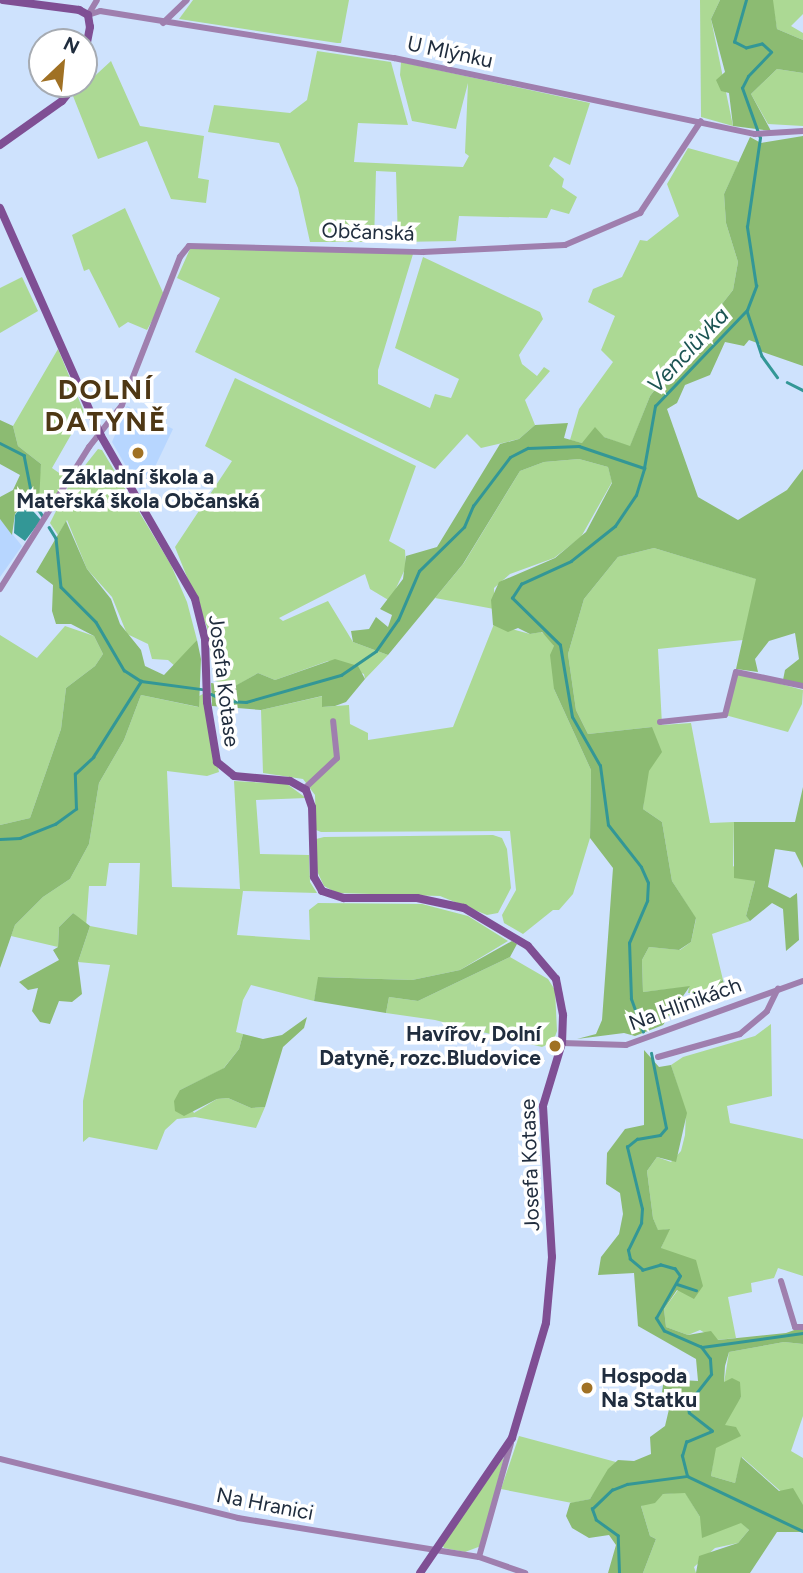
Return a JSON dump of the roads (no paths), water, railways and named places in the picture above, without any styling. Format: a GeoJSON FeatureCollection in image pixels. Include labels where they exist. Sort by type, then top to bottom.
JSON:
{"type":"FeatureCollection","features":[{"type":"Feature","properties":{"kind":"street"},"geometry":{"type":"LineString","coordinates":[[3,0],[79,10],[88,15]]}},
{"type":"Feature","properties":{"kind":"street"},"geometry":{"type":"LineString","coordinates":[[90,28],[88,15],[97,0]]}},
{"type":"Feature","properties":{"kind":"street"},"geometry":{"type":"LineString","coordinates":[[163,23],[187,0]]}},
{"type":"Feature","properties":{"kind":"street","name":"U Mlýnku"},"geometry":{"type":"LineString","coordinates":[[88,15],[100,12],[394,58],[755,134],[803,131]]}},
{"type":"Feature","properties":{"kind":"street"},"geometry":{"type":"LineString","coordinates":[[0,145],[64,98]]}},
{"type":"Feature","properties":{"kind":"street","name":"Občanská"},"geometry":{"type":"LineString","coordinates":[[100,436],[122,405],[180,257],[189,246],[423,251],[565,245],[640,213],[701,121]]}},
{"type":"Feature","properties":{"kind":"street","name":"Josefa Kotase"},"geometry":{"type":"LineString","coordinates":[[0,208],[100,436],[174,556],[195,599],[205,639],[207,702],[217,762],[233,776],[290,781],[304,789],[312,807],[314,877],[322,891],[344,898],[442,901],[500,926],[546,962],[556,979],[563,1016],[562,1043],[543,1106],[551,1299],[512,1437],[431,1552],[420,1573]]}},
{"type":"Feature","properties":{"kind":"street"},"geometry":{"type":"LineString","coordinates":[[0,589],[89,447],[100,436]]}},
{"type":"Feature","properties":{"kind":"street"},"geometry":{"type":"LineString","coordinates":[[660,722],[725,715],[736,673],[803,686]]}},
{"type":"Feature","properties":{"kind":"street"},"geometry":{"type":"LineString","coordinates":[[304,789],[337,758],[332,721]]}},
{"type":"Feature","properties":{"kind":"street","name":"Na Hlinikách"},"geometry":{"type":"LineString","coordinates":[[562,1043],[626,1045],[803,981]]}},
{"type":"Feature","properties":{"kind":"street","name":"Na Hlinikách"},"geometry":{"type":"LineString","coordinates":[[658,1057],[740,1034],[767,1010],[778,988]]}},
{"type":"Feature","properties":{"kind":"street"},"geometry":{"type":"LineString","coordinates":[[781,1281],[795,1327],[803,1327]]}},
{"type":"Feature","properties":{"kind":"street"},"geometry":{"type":"LineString","coordinates":[[479,1557],[512,1437]]}},
{"type":"Feature","properties":{"kind":"street","name":"Na Hranici"},"geometry":{"type":"LineString","coordinates":[[0,1459],[238,1518],[431,1552],[479,1557],[525,1573]]}},
{"type":"Feature","properties":{"kind":"waterway","name":"Venclůvka"},"geometry":{"type":"LineString","coordinates":[[211,694],[226,701],[246,702],[341,675],[376,651],[398,620],[419,571],[464,527],[473,506],[510,457],[528,448],[579,446],[644,468],[655,406],[747,310],[756,286],[747,227],[760,138],[742,88],[748,76],[771,52],[762,44],[746,48],[734,42],[746,0]]}},
{"type":"Feature","properties":{"kind":"waterway"},"geometry":{"type":"LineString","coordinates":[[747,311],[762,356],[777,377]]}},
{"type":"Feature","properties":{"kind":"waterway"},"geometry":{"type":"LineString","coordinates":[[787,382],[803,390]]}},
{"type":"Feature","properties":{"kind":"waterway"},"geometry":{"type":"LineString","coordinates":[[0,443],[24,455],[33,501],[42,515]]}},
{"type":"Feature","properties":{"kind":"waterway"},"geometry":{"type":"LineString","coordinates":[[643,1032],[631,999],[629,943],[647,901],[648,883],[641,867],[608,825],[600,766],[572,717],[560,645],[512,598],[521,584],[571,561],[615,526],[636,495],[644,468]]}},
{"type":"Feature","properties":{"kind":"waterway"},"geometry":{"type":"LineString","coordinates":[[49,527],[56,538],[61,587],[96,622],[124,670],[141,681]]}},
{"type":"Feature","properties":{"kind":"waterway","name":"Venclůvka"},"geometry":{"type":"LineString","coordinates":[[0,839],[20,838],[55,824],[76,809],[75,774],[93,757],[141,681],[201,689]]}},
{"type":"Feature","properties":{"kind":"waterway"},"geometry":{"type":"LineString","coordinates":[[619,1573],[618,1536],[596,1520],[592,1509],[612,1490],[627,1484],[687,1476],[682,1456],[686,1442],[712,1431],[689,1413],[687,1405],[711,1374],[710,1359],[701,1347],[664,1331],[656,1318],[680,1276],[675,1269],[661,1265],[643,1270],[630,1259],[628,1250],[641,1223],[642,1209],[627,1147],[637,1139],[660,1135],[666,1128],[651,1053]]}},
{"type":"Feature","properties":{"kind":"waterway"},"geometry":{"type":"LineString","coordinates":[[677,1284],[696,1290]]}},
{"type":"Feature","properties":{"kind":"waterway"},"geometry":{"type":"LineString","coordinates":[[702,1347],[803,1333]]}},
{"type":"Feature","properties":{"kind":"waterway"},"geometry":{"type":"LineString","coordinates":[[687,1476],[803,1531]]}},
{"type":"Feature","properties":{"kind":"place","name":"Základní škola a Mateřská škola Občanská"},"geometry":{"type":"Point","coordinates":[138,453]}},
{"type":"Feature","properties":{"kind":"place","name":"Havířov, Dolní Datyně, rozc.Bludovice"},"geometry":{"type":"Point","coordinates":[555,1046]}},
{"type":"Feature","properties":{"kind":"place","name":"Hospoda Na Statku"},"geometry":{"type":"Point","coordinates":[587,1388]}},
{"type":"Feature","properties":{"kind":"district","name":"DOLNÍ DATYNĚ"},"geometry":{"type":"Point","coordinates":[106,405]}}]}
